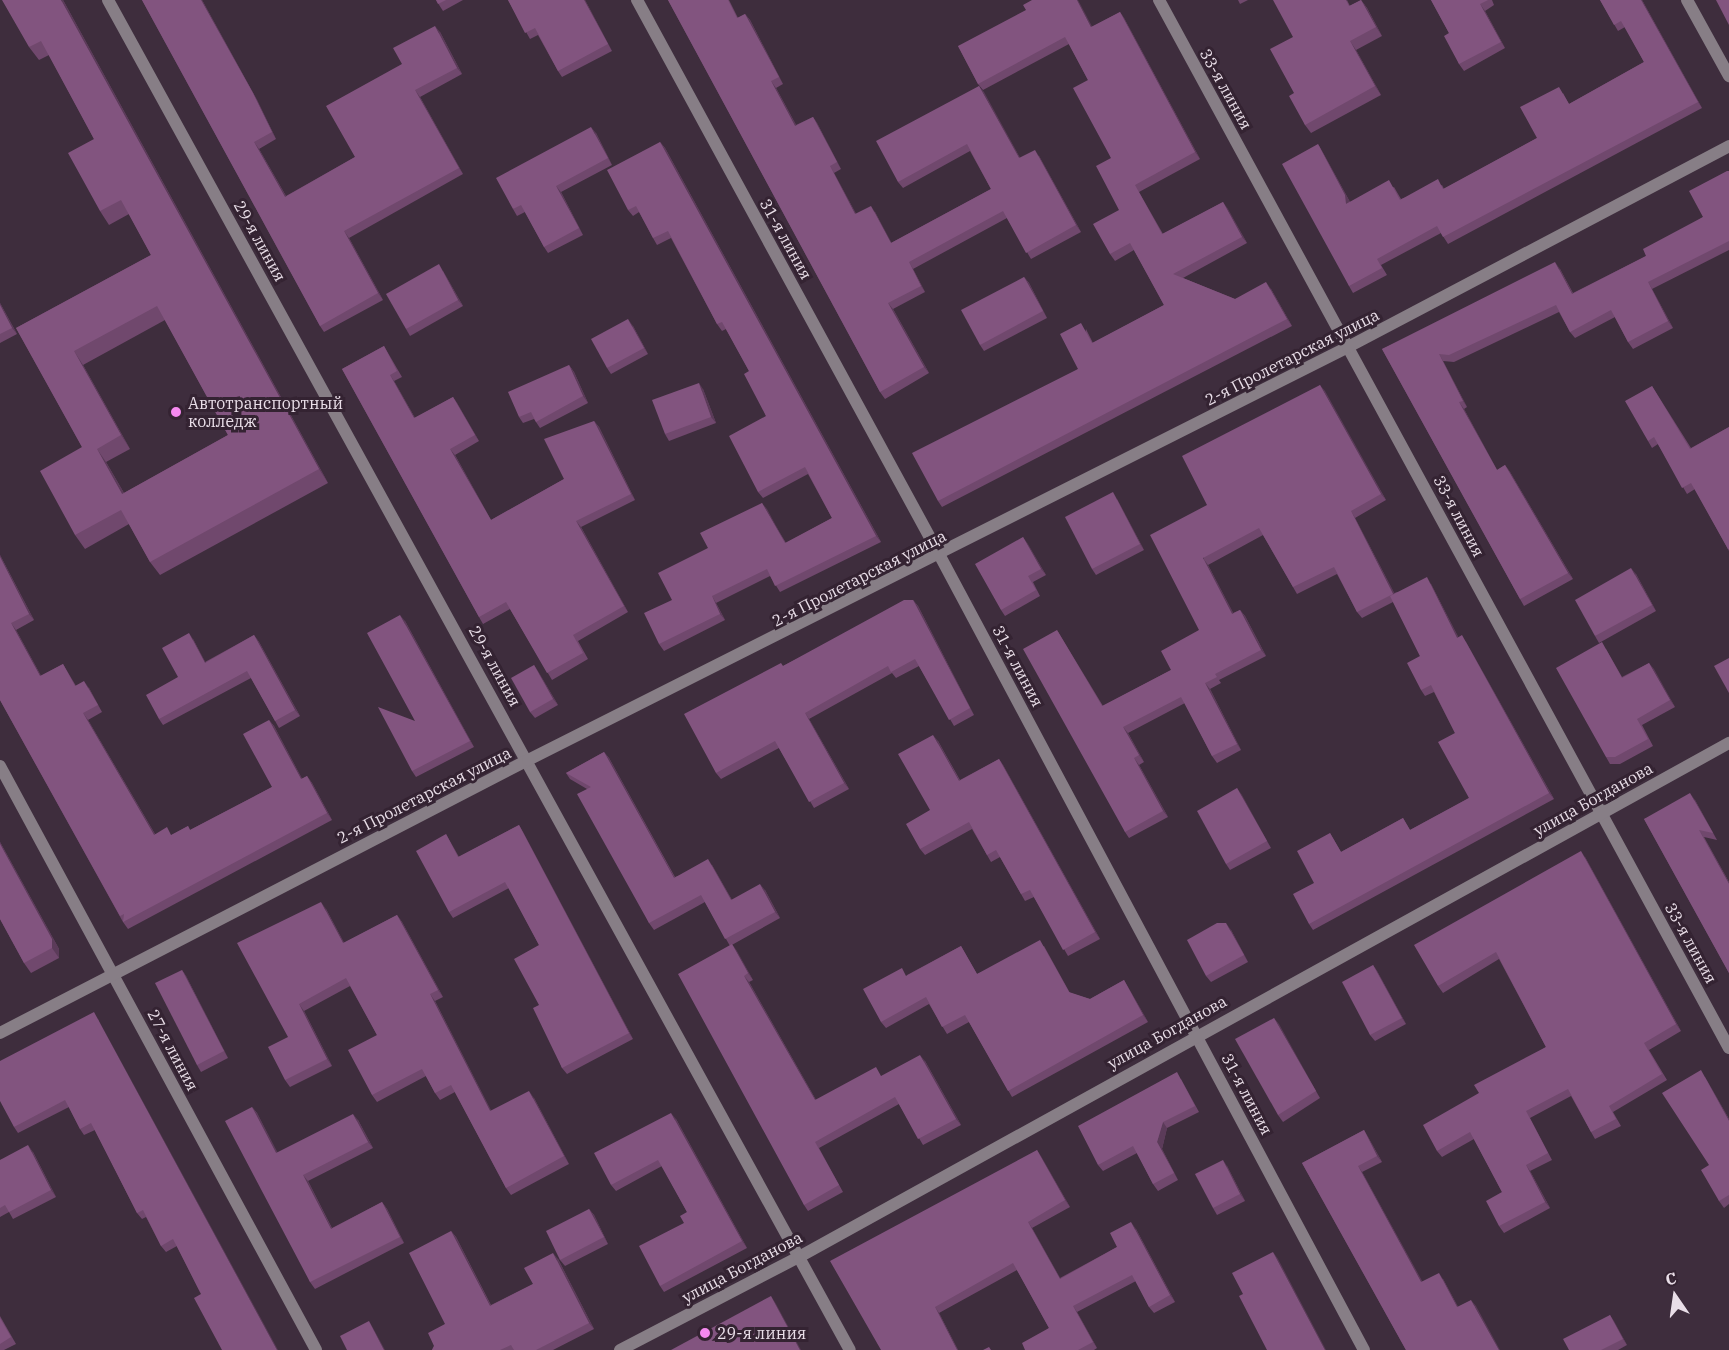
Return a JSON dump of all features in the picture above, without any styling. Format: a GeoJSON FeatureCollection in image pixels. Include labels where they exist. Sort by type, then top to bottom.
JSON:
{"type":"FeatureCollection","features":[{"type":"Feature","properties":{"kind":"street","name":"29-я линия"},"geometry":{"type":"LineString","coordinates":[[108,0],[528,760],[850,1350]]}},
{"type":"Feature","properties":{"kind":"street","name":"31-я линия"},"geometry":{"type":"LineString","coordinates":[[637,0],[940,556],[1364,1350]]}},
{"type":"Feature","properties":{"kind":"street","name":"33-я линия"},"geometry":{"type":"LineString","coordinates":[[1159,0],[1729,1048]]}},
{"type":"Feature","properties":{"kind":"street"},"geometry":{"type":"LineString","coordinates":[[1687,0],[1729,76]]}},
{"type":"Feature","properties":{"kind":"street","name":"2-я Пролетарская улица"},"geometry":{"type":"LineString","coordinates":[[0,1033],[528,760],[940,556],[1348,347],[1729,146]]}},
{"type":"Feature","properties":{"kind":"street","name":"улица Богданова"},"geometry":{"type":"LineString","coordinates":[[620,1350],[799,1257],[1196,1034],[1729,743]]}},
{"type":"Feature","properties":{"kind":"street","name":"27-я линия"},"geometry":{"type":"LineString","coordinates":[[0,765],[316,1350]]}},
{"type":"Feature","properties":{"kind":"building","name":"Автотранспортный колледж"},"geometry":{"type":"Polygon","coordinates":[[[2,0],[61,0],[319,469],[150,562],[121,510],[75,535],[40,471],[82,447],[16,328],[151,255],[121,200],[100,211],[68,153],[94,139],[41,41],[29,47],[2,0]],[[157,306],[74,351],[121,435],[97,449],[122,494],[228,435],[157,306]]]}},
{"type":"Feature","properties":{"kind":"building"},"geometry":{"type":"Polygon","coordinates":[[[142,0],[201,0],[272,132],[254,142],[285,197],[355,157],[326,106],[402,64],[393,48],[435,26],[457,68],[415,90],[459,168],[344,231],[378,293],[320,326],[142,0]]]}},
{"type":"Feature","properties":{"kind":"building"},"geometry":{"type":"Polygon","coordinates":[[[508,0],[584,0],[608,44],[558,71],[535,28],[525,33],[508,0]]]}},
{"type":"Feature","properties":{"kind":"building"},"geometry":{"type":"Polygon","coordinates":[[[668,0],[728,0],[737,18],[745,14],[779,77],[771,81],[795,126],[813,117],[837,162],[830,166],[855,214],[871,206],[891,243],[991,189],[967,144],[898,182],[876,141],[979,86],[1019,158],[1035,150],[1076,225],[1026,253],[1003,211],[909,262],[921,286],[888,303],[924,367],[880,392],[668,0]]]}},
{"type":"Feature","properties":{"kind":"building"},"geometry":{"type":"Polygon","coordinates":[[[1032,0],[1077,0],[1091,27],[1120,12],[1195,152],[1135,185],[1162,234],[1223,202],[1242,237],[1173,274],[1235,299],[1266,282],[1287,319],[938,501],[912,453],[1078,369],[1060,334],[1081,323],[1092,343],[1164,305],[1130,243],[1110,254],[1093,224],[1119,210],[1096,166],[1111,158],[1073,88],[1088,80],[1065,37],[978,84],[958,46],[1026,10],[1023,5],[1032,0]]]}},
{"type":"Feature","properties":{"kind":"building"},"geometry":{"type":"Polygon","coordinates":[[[1273,0],[1346,0],[1349,6],[1361,0],[1376,27],[1350,41],[1375,86],[1305,125],[1289,96],[1294,93],[1270,49],[1293,37],[1273,0]]]}},
{"type":"Feature","properties":{"kind":"building"},"geometry":{"type":"Polygon","coordinates":[[[1431,0],[1488,0],[1480,4],[1501,42],[1459,64],[1444,36],[1449,33],[1431,0]]]}},
{"type":"Feature","properties":{"kind":"building"},"geometry":{"type":"Polygon","coordinates":[[[1600,0],[1641,0],[1698,102],[1443,237],[1437,226],[1377,259],[1382,268],[1349,286],[1282,164],[1318,144],[1345,195],[1346,204],[1389,180],[1400,200],[1438,179],[1443,189],[1537,138],[1520,107],[1559,87],[1569,104],[1644,62],[1621,21],[1614,25],[1600,0]]]}},
{"type":"Feature","properties":{"kind":"building"},"geometry":{"type":"Polygon","coordinates":[[[1716,0],[1729,0],[1729,25],[1716,0]]]}},
{"type":"Feature","properties":{"kind":"building"},"geometry":{"type":"Polygon","coordinates":[[[591,127],[608,158],[556,186],[579,228],[544,247],[521,205],[513,209],[496,178],[591,127]]]}},
{"type":"Feature","properties":{"kind":"building"},"geometry":{"type":"Polygon","coordinates":[[[660,142],[876,536],[775,586],[767,569],[712,596],[720,614],[659,644],[644,613],[672,600],[658,573],[708,548],[700,533],[762,503],[785,543],[832,518],[805,467],[758,492],[729,436],[766,416],[744,374],[749,371],[722,322],[717,324],[668,231],[653,238],[636,206],[628,210],[607,170],[660,142]]]}},
{"type":"Feature","properties":{"kind":"building"},"geometry":{"type":"Polygon","coordinates":[[[1729,171],[1729,241],[1648,282],[1668,321],[1628,342],[1611,310],[1570,332],[1556,305],[1449,355],[1439,354],[1463,401],[1459,402],[1497,470],[1505,465],[1568,573],[1520,599],[1382,349],[1555,262],[1572,294],[1646,256],[1643,249],[1703,217],[1689,191],[1729,171]]]}},
{"type":"Feature","properties":{"kind":"building"},"geometry":{"type":"Polygon","coordinates":[[[439,264],[458,300],[406,329],[386,294],[439,264]]]}},
{"type":"Feature","properties":{"kind":"building"},"geometry":{"type":"Polygon","coordinates":[[[1024,277],[1043,311],[980,345],[961,310],[1024,277]]]}},
{"type":"Feature","properties":{"kind":"building"},"geometry":{"type":"Polygon","coordinates":[[[0,305],[12,328],[0,334],[0,305]]]}},
{"type":"Feature","properties":{"kind":"building"},"geometry":{"type":"Polygon","coordinates":[[[628,319],[644,348],[607,368],[591,339],[628,319]]]}},
{"type":"Feature","properties":{"kind":"building"},"geometry":{"type":"Polygon","coordinates":[[[384,346],[397,371],[390,375],[414,418],[453,397],[475,435],[450,449],[491,520],[564,479],[544,439],[594,421],[631,494],[576,521],[624,606],[573,635],[583,653],[547,673],[506,602],[479,617],[342,369],[384,346]]]}},
{"type":"Feature","properties":{"kind":"building"},"geometry":{"type":"Polygon","coordinates":[[[569,365],[583,396],[536,422],[531,412],[519,417],[508,392],[569,365]]]}},
{"type":"Feature","properties":{"kind":"building"},"geometry":{"type":"Polygon","coordinates":[[[699,383],[711,417],[665,434],[652,400],[699,383]]]}},
{"type":"Feature","properties":{"kind":"building"},"geometry":{"type":"Polygon","coordinates":[[[1320,385],[1381,494],[1351,511],[1393,594],[1357,612],[1334,567],[1293,587],[1259,528],[1203,558],[1232,614],[1240,610],[1261,650],[1215,674],[1217,677],[1205,683],[1237,744],[1212,756],[1181,697],[1123,727],[1139,755],[1134,758],[1163,811],[1125,832],[1023,649],[1057,630],[1102,706],[1171,670],[1161,651],[1199,630],[1150,535],[1207,505],[1182,456],[1320,385]]]}},
{"type":"Feature","properties":{"kind":"building"},"geometry":{"type":"Polygon","coordinates":[[[1652,386],[1690,449],[1729,427],[1729,549],[1691,483],[1682,488],[1654,437],[1648,441],[1625,401],[1652,386]]]}},
{"type":"Feature","properties":{"kind":"building"},"geometry":{"type":"Polygon","coordinates":[[[1113,492],[1140,544],[1092,569],[1065,517],[1113,492]]]}},
{"type":"Feature","properties":{"kind":"building"},"geometry":{"type":"Polygon","coordinates":[[[1023,537],[1041,569],[1028,576],[1036,590],[1001,610],[975,564],[1023,537]]]}},
{"type":"Feature","properties":{"kind":"building"},"geometry":{"type":"Polygon","coordinates":[[[0,557],[29,614],[11,623],[40,676],[63,664],[75,686],[84,681],[98,705],[83,713],[154,835],[167,827],[171,835],[188,826],[190,830],[272,787],[243,734],[269,720],[301,779],[307,776],[327,813],[123,922],[124,914],[120,916],[0,700],[0,557]]]}},
{"type":"Feature","properties":{"kind":"building"},"geometry":{"type":"Polygon","coordinates":[[[1631,568],[1652,605],[1595,636],[1575,600],[1631,568]]]}},
{"type":"Feature","properties":{"kind":"building"},"geometry":{"type":"Polygon","coordinates":[[[1427,577],[1457,638],[1462,635],[1549,793],[1309,924],[1293,894],[1314,883],[1297,851],[1330,833],[1341,852],[1403,818],[1410,830],[1469,798],[1438,742],[1455,733],[1431,685],[1421,690],[1407,663],[1420,656],[1390,596],[1427,577]]]}},
{"type":"Feature","properties":{"kind":"building"},"geometry":{"type":"Polygon","coordinates":[[[904,600],[913,600],[970,708],[949,720],[915,659],[891,672],[888,666],[805,713],[844,783],[809,802],[775,741],[716,773],[684,714],[781,663],[783,666],[904,600]]]}},
{"type":"Feature","properties":{"kind":"building"},"geometry":{"type":"Polygon","coordinates":[[[400,615],[470,741],[412,771],[378,707],[415,721],[367,633],[400,615]]]}},
{"type":"Feature","properties":{"kind":"building"},"geometry":{"type":"Polygon","coordinates":[[[189,633],[205,663],[254,635],[295,710],[275,721],[247,671],[159,719],[146,695],[178,677],[162,648],[189,633]]]}},
{"type":"Feature","properties":{"kind":"building"},"geometry":{"type":"Polygon","coordinates":[[[1602,642],[1622,678],[1649,663],[1670,700],[1637,719],[1648,739],[1615,757],[1606,757],[1556,668],[1602,642]]]}},
{"type":"Feature","properties":{"kind":"building"},"geometry":{"type":"Polygon","coordinates":[[[1729,658],[1729,693],[1714,666],[1729,658]]]}},
{"type":"Feature","properties":{"kind":"building"},"geometry":{"type":"Polygon","coordinates":[[[534,665],[553,699],[530,712],[511,678],[534,665]]]}},
{"type":"Feature","properties":{"kind":"building"},"geometry":{"type":"Polygon","coordinates":[[[933,735],[959,781],[999,759],[1095,932],[1063,950],[1030,890],[1021,894],[996,850],[987,855],[969,822],[920,849],[906,824],[930,810],[898,754],[933,735]]]}},
{"type":"Feature","properties":{"kind":"building"},"geometry":{"type":"Polygon","coordinates":[[[604,752],[674,878],[708,859],[731,900],[760,884],[775,912],[725,939],[701,895],[649,923],[577,794],[591,787],[566,773],[604,752]]]}},
{"type":"Feature","properties":{"kind":"building"},"geometry":{"type":"Polygon","coordinates":[[[1237,788],[1267,841],[1226,864],[1197,811],[1237,788]]]}},
{"type":"Feature","properties":{"kind":"building"},"geometry":{"type":"Polygon","coordinates":[[[1690,793],[1713,833],[1699,830],[1729,884],[1729,973],[1644,819],[1690,793]]]}},
{"type":"Feature","properties":{"kind":"building"},"geometry":{"type":"Polygon","coordinates":[[[519,825],[629,1033],[562,1068],[533,1008],[539,1005],[514,959],[539,945],[505,882],[449,912],[416,851],[446,834],[458,857],[519,825]]]}},
{"type":"Feature","properties":{"kind":"building"},"geometry":{"type":"Polygon","coordinates":[[[0,844],[52,939],[52,948],[24,963],[0,919],[0,844]]]}},
{"type":"Feature","properties":{"kind":"building"},"geometry":{"type":"Polygon","coordinates":[[[1581,851],[1676,1024],[1644,1043],[1662,1074],[1609,1106],[1616,1119],[1591,1132],[1568,1089],[1526,1111],[1548,1153],[1526,1165],[1545,1202],[1499,1226],[1486,1201],[1502,1192],[1470,1132],[1437,1151],[1423,1125],[1479,1093],[1474,1085],[1546,1047],[1496,952],[1438,986],[1414,945],[1581,851]]]}},
{"type":"Feature","properties":{"kind":"building"},"geometry":{"type":"Polygon","coordinates":[[[321,902],[343,943],[397,915],[438,990],[430,994],[490,1111],[529,1091],[564,1156],[506,1188],[451,1085],[435,1093],[422,1069],[372,1095],[348,1050],[377,1035],[346,978],[299,1004],[327,1059],[285,1080],[268,1047],[288,1037],[237,943],[321,902]]]}},
{"type":"Feature","properties":{"kind":"building"},"geometry":{"type":"Polygon","coordinates":[[[1217,923],[1226,923],[1244,955],[1206,976],[1187,940],[1217,923]]]}},
{"type":"Feature","properties":{"kind":"building"},"geometry":{"type":"Polygon","coordinates":[[[1040,940],[1069,992],[1090,999],[1124,980],[1143,1015],[1008,1091],[965,1015],[942,1027],[926,997],[881,1022],[863,989],[902,968],[906,976],[961,946],[977,974],[1040,940]]]}},
{"type":"Feature","properties":{"kind":"building"},"geometry":{"type":"Polygon","coordinates":[[[732,944],[748,973],[744,976],[815,1100],[876,1067],[881,1076],[920,1055],[956,1119],[918,1139],[895,1097],[815,1142],[839,1185],[804,1205],[678,974],[732,944]]]}},
{"type":"Feature","properties":{"kind":"building"},"geometry":{"type":"Polygon","coordinates":[[[1373,965],[1402,1018],[1370,1035],[1342,982],[1373,965]]]}},
{"type":"Feature","properties":{"kind":"building"},"geometry":{"type":"Polygon","coordinates":[[[182,970],[224,1051],[197,1065],[155,983],[182,970]]]}},
{"type":"Feature","properties":{"kind":"building"},"geometry":{"type":"Polygon","coordinates":[[[94,1012],[277,1350],[222,1350],[194,1298],[201,1294],[173,1239],[161,1246],[143,1210],[137,1213],[91,1123],[80,1129],[65,1100],[14,1127],[0,1101],[0,1061],[94,1012]]]}},
{"type":"Feature","properties":{"kind":"building"},"geometry":{"type":"Polygon","coordinates":[[[1274,1018],[1316,1091],[1278,1115],[1235,1039],[1274,1018]]]}},
{"type":"Feature","properties":{"kind":"building"},"geometry":{"type":"Polygon","coordinates":[[[1701,1070],[1729,1121],[1729,1195],[1719,1201],[1701,1170],[1709,1165],[1662,1093],[1701,1070]]]}},
{"type":"Feature","properties":{"kind":"building"},"geometry":{"type":"Polygon","coordinates":[[[1177,1072],[1195,1106],[1163,1122],[1157,1142],[1174,1173],[1153,1184],[1133,1146],[1098,1165],[1078,1126],[1177,1072]]]}},
{"type":"Feature","properties":{"kind":"building"},"geometry":{"type":"Polygon","coordinates":[[[252,1107],[276,1153],[353,1114],[368,1142],[303,1175],[331,1229],[382,1202],[400,1237],[310,1282],[225,1121],[252,1107]]]}},
{"type":"Feature","properties":{"kind":"building"},"geometry":{"type":"Polygon","coordinates":[[[671,1113],[742,1241],[660,1286],[639,1246],[684,1223],[680,1216],[687,1212],[658,1160],[611,1185],[594,1153],[671,1113]]]}},
{"type":"Feature","properties":{"kind":"building"},"geometry":{"type":"Polygon","coordinates":[[[1364,1130],[1377,1156],[1358,1166],[1421,1282],[1439,1273],[1457,1307],[1471,1300],[1499,1350],[1406,1350],[1302,1163],[1364,1130]]]}},
{"type":"Feature","properties":{"kind":"building"},"geometry":{"type":"Polygon","coordinates":[[[28,1145],[51,1190],[9,1212],[5,1205],[0,1208],[0,1160],[28,1145]]]}},
{"type":"Feature","properties":{"kind":"building"},"geometry":{"type":"Polygon","coordinates":[[[1037,1150],[1065,1200],[1028,1222],[1060,1279],[1117,1247],[1110,1233],[1131,1222],[1170,1295],[1149,1307],[1132,1275],[1073,1306],[1093,1342],[1078,1350],[1025,1350],[1022,1343],[1049,1328],[1013,1263],[935,1307],[957,1350],[881,1350],[830,1261],[1037,1150]]]}},
{"type":"Feature","properties":{"kind":"building"},"geometry":{"type":"Polygon","coordinates":[[[1223,1160],[1240,1194],[1213,1208],[1195,1174],[1223,1160]]]}},
{"type":"Feature","properties":{"kind":"building"},"geometry":{"type":"Polygon","coordinates":[[[589,1209],[604,1237],[560,1260],[546,1231],[589,1209]]]}},
{"type":"Feature","properties":{"kind":"building"},"geometry":{"type":"Polygon","coordinates":[[[451,1231],[490,1306],[533,1284],[524,1268],[553,1253],[589,1323],[536,1350],[514,1350],[511,1345],[500,1350],[432,1350],[434,1346],[428,1333],[445,1324],[409,1253],[451,1231]]]}},
{"type":"Feature","properties":{"kind":"building"},"geometry":{"type":"Polygon","coordinates":[[[1273,1252],[1325,1350],[1267,1350],[1239,1296],[1243,1294],[1232,1273],[1273,1252]]]}},
{"type":"Feature","properties":{"kind":"building"},"geometry":{"type":"Polygon","coordinates":[[[771,1296],[800,1350],[671,1350],[771,1296]]]}},
{"type":"Feature","properties":{"kind":"building"},"geometry":{"type":"Polygon","coordinates":[[[1610,1315],[1623,1339],[1601,1350],[1569,1350],[1563,1339],[1610,1315]]]}},
{"type":"Feature","properties":{"kind":"building"},"geometry":{"type":"Polygon","coordinates":[[[0,1318],[11,1337],[0,1344],[0,1318]]]}},
{"type":"Feature","properties":{"kind":"building"},"geometry":{"type":"Polygon","coordinates":[[[369,1321],[384,1350],[347,1350],[340,1336],[369,1321]]]}},
{"type":"Feature","properties":{"kind":"place","name":"Автотранспортный колледж"},"geometry":{"type":"Point","coordinates":[176,412]}},
{"type":"Feature","properties":{"kind":"place","name":"29-я линия"},"geometry":{"type":"Point","coordinates":[705,1333]}}]}
